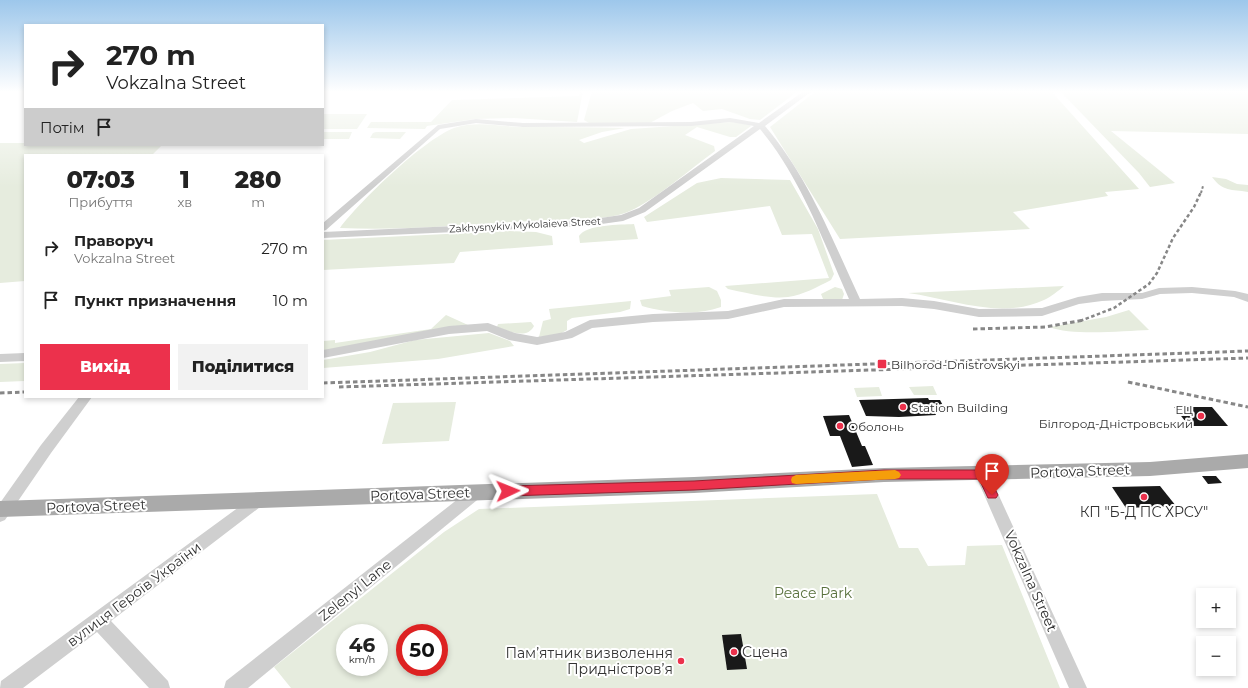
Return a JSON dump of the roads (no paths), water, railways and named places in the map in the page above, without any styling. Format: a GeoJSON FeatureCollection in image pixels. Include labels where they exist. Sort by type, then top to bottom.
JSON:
{"type":"FeatureCollection","features":[{"type":"Feature","properties":{"kind":"main road","name":"Portova Street"},"geometry":{"type":"LineString","coordinates":[[2,511],[259,500],[694,485],[884,475],[982,474],[1150,469],[1248,461]]}},
{"type":"Feature","properties":{"kind":"street"},"geometry":{"type":"LineString","coordinates":[[324,227],[438,127],[463,123]]}},
{"type":"Feature","properties":{"kind":"street"},"geometry":{"type":"LineString","coordinates":[[500,123],[522,125],[694,123]]}},
{"type":"Feature","properties":{"kind":"street"},"geometry":{"type":"LineString","coordinates":[[746,123],[761,126],[805,190],[856,302]]}},
{"type":"Feature","properties":{"kind":"street","name":"Zakhysnykiv Mykolaieva Street"},"geometry":{"type":"LineString","coordinates":[[324,235],[587,223],[623,218],[642,210],[765,123]]}},
{"type":"Feature","properties":{"kind":"street"},"geometry":{"type":"LineString","coordinates":[[324,354],[449,330],[488,328],[513,337],[537,341],[568,335],[590,324],[653,318],[728,315],[784,303],[902,302],[934,305],[979,313],[1042,312],[1078,301],[1102,297],[1142,296],[1166,291],[1192,290],[1235,294],[1248,298]]}},
{"type":"Feature","properties":{"kind":"street"},"geometry":{"type":"LineString","coordinates":[[0,358],[24,357]]}},
{"type":"Feature","properties":{"kind":"street"},"geometry":{"type":"LineString","coordinates":[[2,511],[46,449],[85,398]]}},
{"type":"Feature","properties":{"kind":"street","name":"Vokzalna Street"},"geometry":{"type":"LineString","coordinates":[[982,474],[1078,688]]}},
{"type":"Feature","properties":{"kind":"street","name":"Zelenyi Lane"},"geometry":{"type":"LineString","coordinates":[[233,688],[478,492]]}},
{"type":"Feature","properties":{"kind":"street","name":"вулиця Героїв України"},"geometry":{"type":"LineString","coordinates":[[8,688],[100,621],[259,500]]}},
{"type":"Feature","properties":{"kind":"street"},"geometry":{"type":"LineString","coordinates":[[100,621],[161,688]]}},
{"type":"Feature","properties":{"kind":"railway"},"geometry":{"type":"LineString","coordinates":[[1201,193],[1203,186]]}},
{"type":"Feature","properties":{"kind":"railway"},"geometry":{"type":"LineString","coordinates":[[1081,320],[1114,308],[1149,284],[1157,273],[1173,238],[1194,207],[1201,192]]}},
{"type":"Feature","properties":{"kind":"railway"},"geometry":{"type":"LineString","coordinates":[[973,329],[1045,327],[1081,320]]}},
{"type":"Feature","properties":{"kind":"railway"},"geometry":{"type":"LineString","coordinates":[[324,383],[1248,351]]}},
{"type":"Feature","properties":{"kind":"railway"},"geometry":{"type":"LineString","coordinates":[[339,387],[1248,358]]}},
{"type":"Feature","properties":{"kind":"railway"},"geometry":{"type":"LineString","coordinates":[[1128,382],[1248,407]]}},
{"type":"Feature","properties":{"kind":"railway"},"geometry":{"type":"LineString","coordinates":[[0,393],[24,392]]}},
{"type":"Feature","properties":{"kind":"place","name":"Bilhorod-Dnistrovskyi"},"geometry":{"type":"Point","coordinates":[882,364]}},
{"type":"Feature","properties":{"kind":"place","name":"Station Building"},"geometry":{"type":"Point","coordinates":[903,407]}},
{"type":"Feature","properties":{"kind":"place","name":"ЕЦ Білгород-Дністровський"},"geometry":{"type":"Point","coordinates":[1201,416]}},
{"type":"Feature","properties":{"kind":"place","name":"Оболонь"},"geometry":{"type":"Point","coordinates":[840,426]}},
{"type":"Feature","properties":{"kind":"place","name":"КП \"Б-Д ПС ХРСУ\""},"geometry":{"type":"Point","coordinates":[1144,497]}},
{"type":"Feature","properties":{"kind":"place","name":"Сцена"},"geometry":{"type":"Point","coordinates":[734,652]}},
{"type":"Feature","properties":{"kind":"place","name":"Пам’ятник визволення Придністров’я"},"geometry":{"type":"Point","coordinates":[681,661]}},
{"type":"Feature","properties":{"kind":"park label","name":"Peace Park"},"geometry":{"type":"Point","coordinates":[813,593]}}]}
